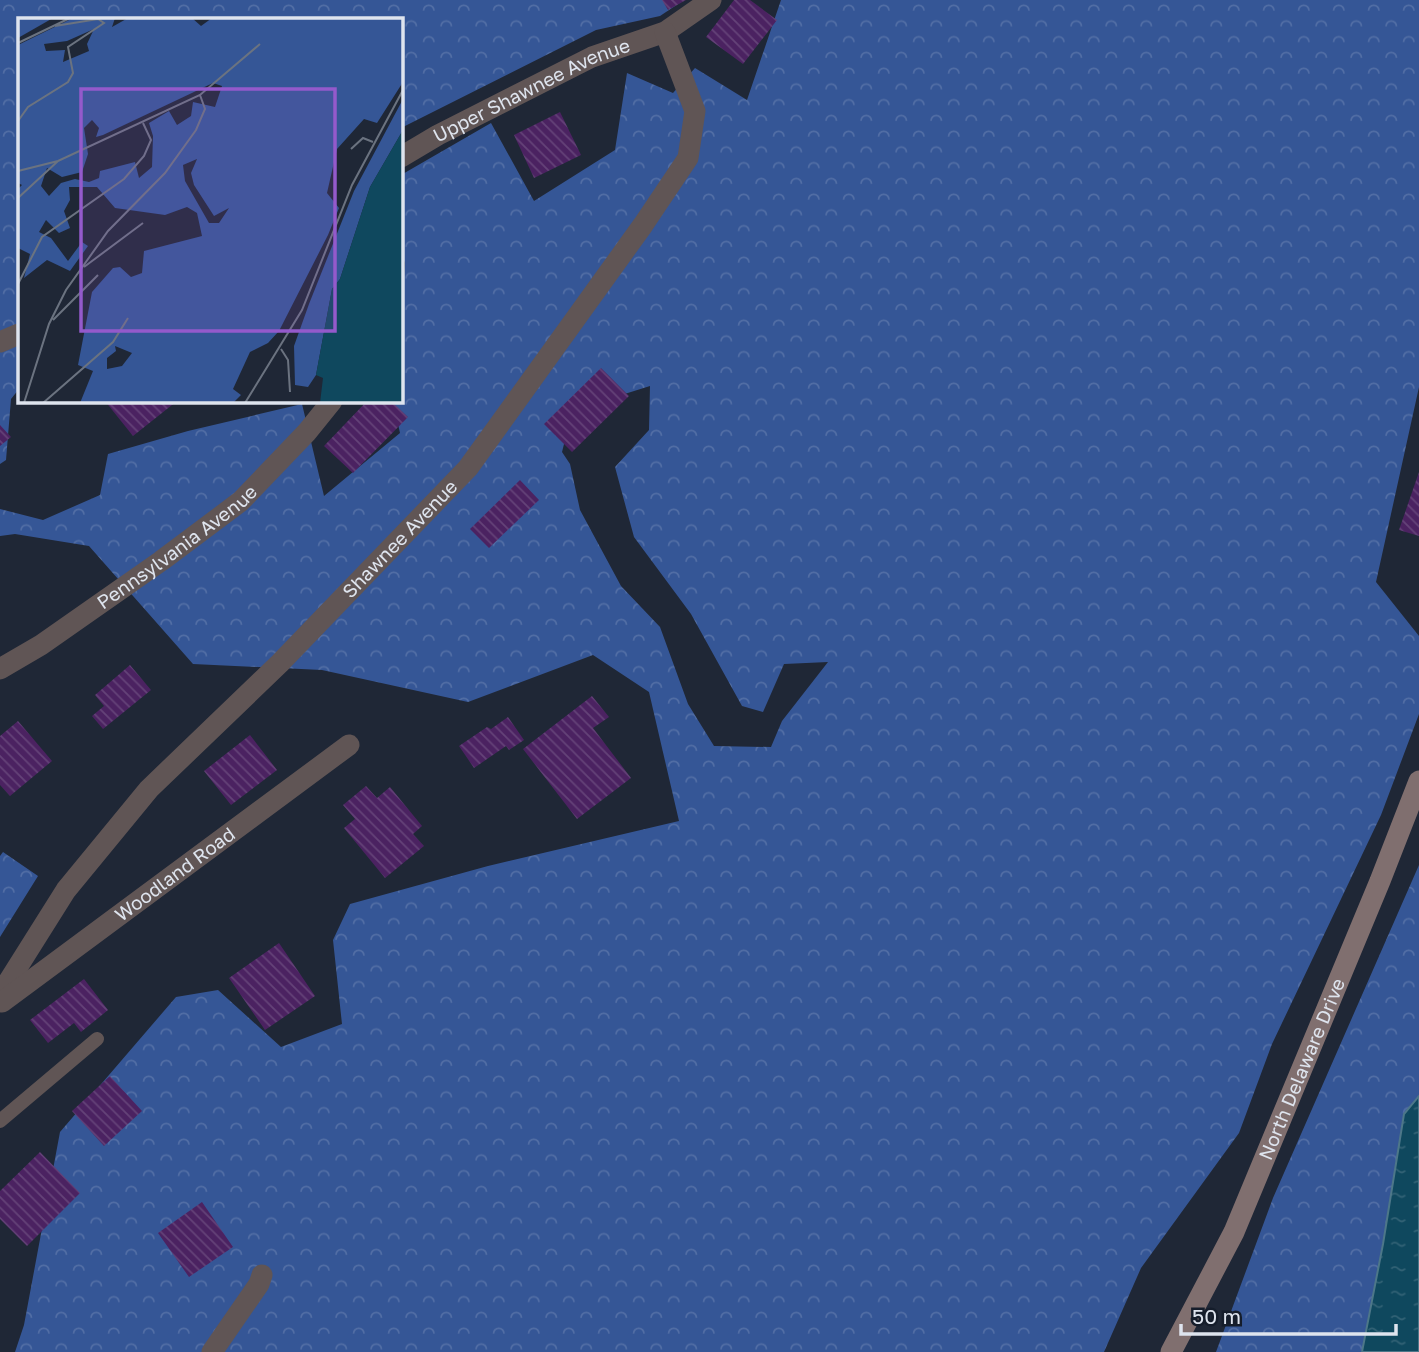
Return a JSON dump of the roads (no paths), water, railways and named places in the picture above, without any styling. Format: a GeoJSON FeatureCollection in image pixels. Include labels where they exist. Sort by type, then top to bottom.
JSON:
{"type":"FeatureCollection","features":[{"type":"Feature","properties":{"kind":"main road","name":"North Delaware Drive"},"geometry":{"type":"LineString","coordinates":[[1171,1352],[1234,1233],[1419,781]]}},
{"type":"Feature","properties":{"kind":"street","name":"Upper Shawnee Avenue"},"geometry":{"type":"LineString","coordinates":[[402,156],[438,135],[592,57],[665,32],[711,0]]}},
{"type":"Feature","properties":{"kind":"street","name":"Shawnee Avenue"},"geometry":{"type":"LineString","coordinates":[[0,995],[66,890],[149,789],[280,663],[468,468],[643,225],[688,158],[695,111],[665,32]]}},
{"type":"Feature","properties":{"kind":"street"},"geometry":{"type":"LineString","coordinates":[[0,342],[18,334]]}},
{"type":"Feature","properties":{"kind":"street","name":"Pennsylvania Avenue"},"geometry":{"type":"LineString","coordinates":[[0,669],[63,630],[241,501],[307,432],[331,402]]}},
{"type":"Feature","properties":{"kind":"street","name":"Woodland Road"},"geometry":{"type":"LineString","coordinates":[[0,1003],[349,745]]}},
{"type":"Feature","properties":{"kind":"street"},"geometry":{"type":"LineString","coordinates":[[212,1352],[259,1284],[262,1275]]}},
{"type":"Feature","properties":{"kind":"lane"},"geometry":{"type":"LineString","coordinates":[[0,1121],[97,1039]]}},
{"type":"Feature","properties":{"kind":"water"},"geometry":{"type":"Polygon","coordinates":[[[1419,1096],[1419,1352],[1362,1352],[1404,1114],[1419,1096]]]}}]}
